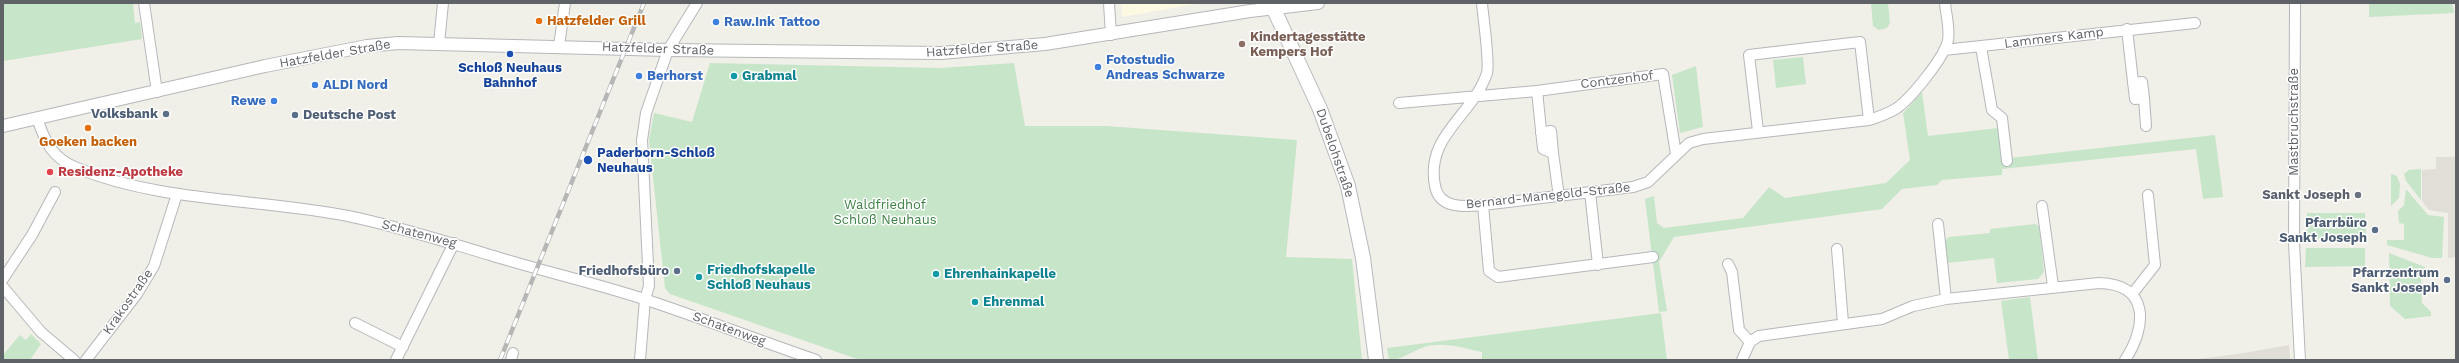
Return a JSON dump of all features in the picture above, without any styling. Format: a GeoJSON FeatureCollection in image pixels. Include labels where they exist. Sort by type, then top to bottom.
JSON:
{"type":"FeatureCollection","features":[{"type":"Feature","properties":{"kind":"main road","name":"Dubelohstraße"},"geometry":{"type":"LineString","coordinates":[[1272,5],[1320,109],[1348,186],[1363,258],[1376,360]]}},
{"type":"Feature","properties":{"kind":"street"},"geometry":{"type":"LineString","coordinates":[[144,3],[157,92]]}},
{"type":"Feature","properties":{"kind":"street"},"geometry":{"type":"LineString","coordinates":[[439,44],[443,3]]}},
{"type":"Feature","properties":{"kind":"street"},"geometry":{"type":"LineString","coordinates":[[559,46],[565,3]]}},
{"type":"Feature","properties":{"kind":"street"},"geometry":{"type":"LineString","coordinates":[[640,360],[645,300],[649,286],[642,140],[646,113],[668,50],[697,3]]}},
{"type":"Feature","properties":{"kind":"street"},"geometry":{"type":"LineString","coordinates":[[1109,3],[1111,35]]}},
{"type":"Feature","properties":{"kind":"street","name":"Hatzfelder Straße"},"geometry":{"type":"LineString","coordinates":[[3,126],[157,92],[265,66],[367,46],[398,43],[668,50],[941,53],[1045,44],[1111,35],[1272,5],[1318,3]]}},
{"type":"Feature","properties":{"kind":"street","name":"Bernard-Manegold-Straße"},"geometry":{"type":"LineString","coordinates":[[1482,3],[1487,72],[1476,96],[1443,138],[1432,167],[1435,191],[1449,204],[1483,205],[1633,187],[1648,182],[1689,143],[1703,139],[1758,131],[1868,120],[1898,108],[1916,88],[1944,50],[1949,33],[1945,3]]}},
{"type":"Feature","properties":{"kind":"street","name":"Mastbruchstraße"},"geometry":{"type":"LineString","coordinates":[[2295,3],[2294,243],[2300,360]]}},
{"type":"Feature","properties":{"kind":"street","name":"Lammers Kamp"},"geometry":{"type":"LineString","coordinates":[[1944,50],[1982,47],[2127,29],[2195,23]]}},
{"type":"Feature","properties":{"kind":"street"},"geometry":{"type":"LineString","coordinates":[[2127,29],[2133,83],[2142,82],[2146,126]]}},
{"type":"Feature","properties":{"kind":"street"},"geometry":{"type":"LineString","coordinates":[[1758,131],[1750,56],[1860,42],[1868,120]]}},
{"type":"Feature","properties":{"kind":"street"},"geometry":{"type":"LineString","coordinates":[[1982,47],[1992,110],[2002,118],[2007,161]]}},
{"type":"Feature","properties":{"kind":"street","name":"Contzenhof"},"geometry":{"type":"LineString","coordinates":[[1476,96],[1538,91],[1663,74],[1676,154]]}},
{"type":"Feature","properties":{"kind":"street"},"geometry":{"type":"LineString","coordinates":[[1538,91],[1543,149],[1553,153],[1559,197]]}},
{"type":"Feature","properties":{"kind":"street"},"geometry":{"type":"LineString","coordinates":[[1399,103],[1476,96]]}},
{"type":"Feature","properties":{"kind":"street","name":"Schatenweg"},"geometry":{"type":"LineString","coordinates":[[37,118],[46,143],[65,163],[125,184],[177,194],[254,202],[349,216],[454,243],[645,300],[816,360]]}},
{"type":"Feature","properties":{"kind":"street"},"geometry":{"type":"LineString","coordinates":[[3,279],[32,235],[55,192]]}},
{"type":"Feature","properties":{"kind":"street"},"geometry":{"type":"LineString","coordinates":[[1590,192],[1598,265]]}},
{"type":"Feature","properties":{"kind":"street","name":"Krakostraße"},"geometry":{"type":"LineString","coordinates":[[86,360],[137,294],[154,266],[177,194]]}},
{"type":"Feature","properties":{"kind":"street"},"geometry":{"type":"LineString","coordinates":[[2133,293],[2155,265],[2148,195]]}},
{"type":"Feature","properties":{"kind":"street"},"geometry":{"type":"LineString","coordinates":[[1483,205],[1489,271],[1498,277],[1654,257]]}},
{"type":"Feature","properties":{"kind":"street"},"geometry":{"type":"LineString","coordinates":[[2042,206],[2053,286]]}},
{"type":"Feature","properties":{"kind":"street"},"geometry":{"type":"LineString","coordinates":[[1938,224],[1946,298]]}},
{"type":"Feature","properties":{"kind":"street"},"geometry":{"type":"LineString","coordinates":[[396,360],[454,243]]}},
{"type":"Feature","properties":{"kind":"street"},"geometry":{"type":"LineString","coordinates":[[1837,249],[1843,323]]}},
{"type":"Feature","properties":{"kind":"street"},"geometry":{"type":"LineString","coordinates":[[1728,264],[1732,272],[1739,330],[1750,342]]}},
{"type":"Feature","properties":{"kind":"street"},"geometry":{"type":"LineString","coordinates":[[1742,360],[1750,342],[1759,336],[1843,323],[1882,319],[1913,306],[1946,298],[2053,286],[2115,283],[2133,293],[2139,308],[2139,327],[2133,347],[2124,360]]}},
{"type":"Feature","properties":{"kind":"street"},"geometry":{"type":"LineString","coordinates":[[3,287],[41,332],[74,360]]}},
{"type":"Feature","properties":{"kind":"street"},"geometry":{"type":"LineString","coordinates":[[355,323],[403,347]]}},
{"type":"Feature","properties":{"kind":"shaded area"},"geometry":{"type":"Polygon","coordinates":[[[1121,3],[1201,3],[1122,17],[1121,3]]]}},
{"type":"Feature","properties":{"kind":"shaded area"},"geometry":{"type":"Polygon","coordinates":[[[2436,157],[2456,157],[2456,257],[2448,258],[2448,213],[2429,210],[2422,201],[2422,170],[2436,169],[2436,157]]]}},
{"type":"Feature","properties":{"kind":"shaded area"},"geometry":{"type":"Polygon","coordinates":[[[2289,345],[2290,359],[2192,360],[2244,353],[2289,345]]]}},
{"type":"Feature","properties":{"kind":"green space"},"geometry":{"type":"Polygon","coordinates":[[[3,3],[133,3],[135,23],[140,22],[142,39],[3,61],[3,3]]]}},
{"type":"Feature","properties":{"kind":"green space"},"geometry":{"type":"Polygon","coordinates":[[[1871,3],[1888,3],[1890,23],[1887,28],[1879,30],[1873,26],[1871,3]]]}},
{"type":"Feature","properties":{"kind":"green space"},"geometry":{"type":"Polygon","coordinates":[[[2369,3],[2452,3],[2454,13],[2369,17],[2369,3]]]}},
{"type":"Feature","properties":{"kind":"green space"},"geometry":{"type":"Polygon","coordinates":[[[1803,57],[1806,84],[1776,88],[1773,60],[1803,57]]]}},
{"type":"Feature","properties":{"kind":"green space","name":"Waldfriedhof Schloß Neuhaus"},"geometry":{"type":"Polygon","coordinates":[[[710,63],[940,68],[1014,63],[1025,126],[1106,126],[1297,140],[1286,257],[1352,259],[1362,360],[860,360],[670,294],[665,288],[649,140],[654,113],[692,122],[710,63]]]}},
{"type":"Feature","properties":{"kind":"green space"},"geometry":{"type":"Polygon","coordinates":[[[1696,66],[1703,127],[1680,133],[1672,75],[1696,66]]]}},
{"type":"Feature","properties":{"kind":"green space"},"geometry":{"type":"Polygon","coordinates":[[[1922,92],[1928,136],[1998,128],[2001,159],[2215,135],[2223,197],[2203,199],[2196,149],[2002,169],[2002,175],[1942,180],[1937,185],[1902,189],[1882,209],[1674,237],[1659,262],[1667,311],[1659,312],[1645,199],[1654,196],[1657,223],[1664,228],[1743,218],[1769,187],[1785,198],[1886,183],[1910,160],[1903,113],[1922,92]]]}},
{"type":"Feature","properties":{"kind":"green space"},"geometry":{"type":"Polygon","coordinates":[[[2421,169],[2421,200],[2406,181],[2404,174],[2409,170],[2421,169]]]}},
{"type":"Feature","properties":{"kind":"green space"},"geometry":{"type":"Polygon","coordinates":[[[2391,174],[2397,176],[2400,184],[2399,198],[2391,206],[2391,174]]]}},
{"type":"Feature","properties":{"kind":"green space"},"geometry":{"type":"Polygon","coordinates":[[[2406,189],[2428,215],[2444,217],[2442,258],[2432,258],[2387,245],[2387,240],[2404,240],[2404,224],[2399,223],[2398,211],[2404,205],[2406,189]]]}},
{"type":"Feature","properties":{"kind":"green space"},"geometry":{"type":"Polygon","coordinates":[[[2307,213],[2365,213],[2366,240],[2307,239],[2307,213]]]}},
{"type":"Feature","properties":{"kind":"green space"},"geometry":{"type":"Polygon","coordinates":[[[2035,224],[2039,226],[2044,272],[2038,279],[1997,283],[1994,258],[1947,263],[1945,241],[1949,237],[1990,233],[1990,229],[2035,224]]]}},
{"type":"Feature","properties":{"kind":"green space"},"geometry":{"type":"Polygon","coordinates":[[[2306,248],[2365,248],[2365,266],[2305,267],[2306,248]]]}},
{"type":"Feature","properties":{"kind":"green space"},"geometry":{"type":"Polygon","coordinates":[[[2389,253],[2425,267],[2427,275],[2421,275],[2422,303],[2431,312],[2431,316],[2405,319],[2390,306],[2389,253]]]}},
{"type":"Feature","properties":{"kind":"green space"},"geometry":{"type":"Polygon","coordinates":[[[2030,297],[2038,360],[2009,360],[2001,301],[2030,297]]]}},
{"type":"Feature","properties":{"kind":"green space"},"geometry":{"type":"Polygon","coordinates":[[[1661,313],[1667,360],[1482,360],[1482,352],[1446,345],[1431,345],[1403,357],[1389,360],[1387,348],[1661,313]]]}},
{"type":"Feature","properties":{"kind":"green space"},"geometry":{"type":"Polygon","coordinates":[[[31,334],[41,344],[30,360],[3,360],[3,355],[20,335],[26,340],[31,334]]]}},
{"type":"Feature","properties":{"kind":"railway"},"geometry":{"type":"LineString","coordinates":[[500,360],[644,3]]}},
{"type":"Feature","properties":{"kind":"place","name":"Hatzfelder Grill"},"geometry":{"type":"Point","coordinates":[539,21]}},
{"type":"Feature","properties":{"kind":"place","name":"Raw.Ink Tattoo"},"geometry":{"type":"Point","coordinates":[716,22]}},
{"type":"Feature","properties":{"kind":"place","name":"Kindertagesstätte Kempers Hof"},"geometry":{"type":"Point","coordinates":[1242,44]}},
{"type":"Feature","properties":{"kind":"place","name":"Schloß Neuhaus Bahnhof"},"geometry":{"type":"Point","coordinates":[510,54]}},
{"type":"Feature","properties":{"kind":"place","name":"Fotostudio Andreas Schwarze"},"geometry":{"type":"Point","coordinates":[1098,67]}},
{"type":"Feature","properties":{"kind":"place","name":"Berhorst"},"geometry":{"type":"Point","coordinates":[639,76]}},
{"type":"Feature","properties":{"kind":"place","name":"Grabmal"},"geometry":{"type":"Point","coordinates":[734,76]}},
{"type":"Feature","properties":{"kind":"place","name":"ALDI Nord"},"geometry":{"type":"Point","coordinates":[315,85]}},
{"type":"Feature","properties":{"kind":"place","name":"Rewe"},"geometry":{"type":"Point","coordinates":[274,101]}},
{"type":"Feature","properties":{"kind":"place","name":"Volksbank"},"geometry":{"type":"Point","coordinates":[166,114]}},
{"type":"Feature","properties":{"kind":"place","name":"Deutsche Post"},"geometry":{"type":"Point","coordinates":[295,115]}},
{"type":"Feature","properties":{"kind":"place","name":"Goeken backen"},"geometry":{"type":"Point","coordinates":[88,128]}},
{"type":"Feature","properties":{"kind":"place","name":"Paderborn-Schloß Neuhaus"},"geometry":{"type":"Point","coordinates":[588,160]}},
{"type":"Feature","properties":{"kind":"place","name":"Residenz-Apotheke"},"geometry":{"type":"Point","coordinates":[50,172]}},
{"type":"Feature","properties":{"kind":"place","name":"Sankt Joseph"},"geometry":{"type":"Point","coordinates":[2358,195]}},
{"type":"Feature","properties":{"kind":"place","name":"Pfarrbüro Sankt Joseph"},"geometry":{"type":"Point","coordinates":[2375,230]}},
{"type":"Feature","properties":{"kind":"place","name":"Friedhofsbüro"},"geometry":{"type":"Point","coordinates":[677,271]}},
{"type":"Feature","properties":{"kind":"place","name":"Ehrenhainkapelle"},"geometry":{"type":"Point","coordinates":[936,274]}},
{"type":"Feature","properties":{"kind":"place","name":"Friedhofskapelle Schloß Neuhaus"},"geometry":{"type":"Point","coordinates":[699,277]}},
{"type":"Feature","properties":{"kind":"place","name":"Pfarrzentrum Sankt Joseph"},"geometry":{"type":"Point","coordinates":[2447,280]}},
{"type":"Feature","properties":{"kind":"place","name":"Ehrenmal"},"geometry":{"type":"Point","coordinates":[975,302]}}]}
